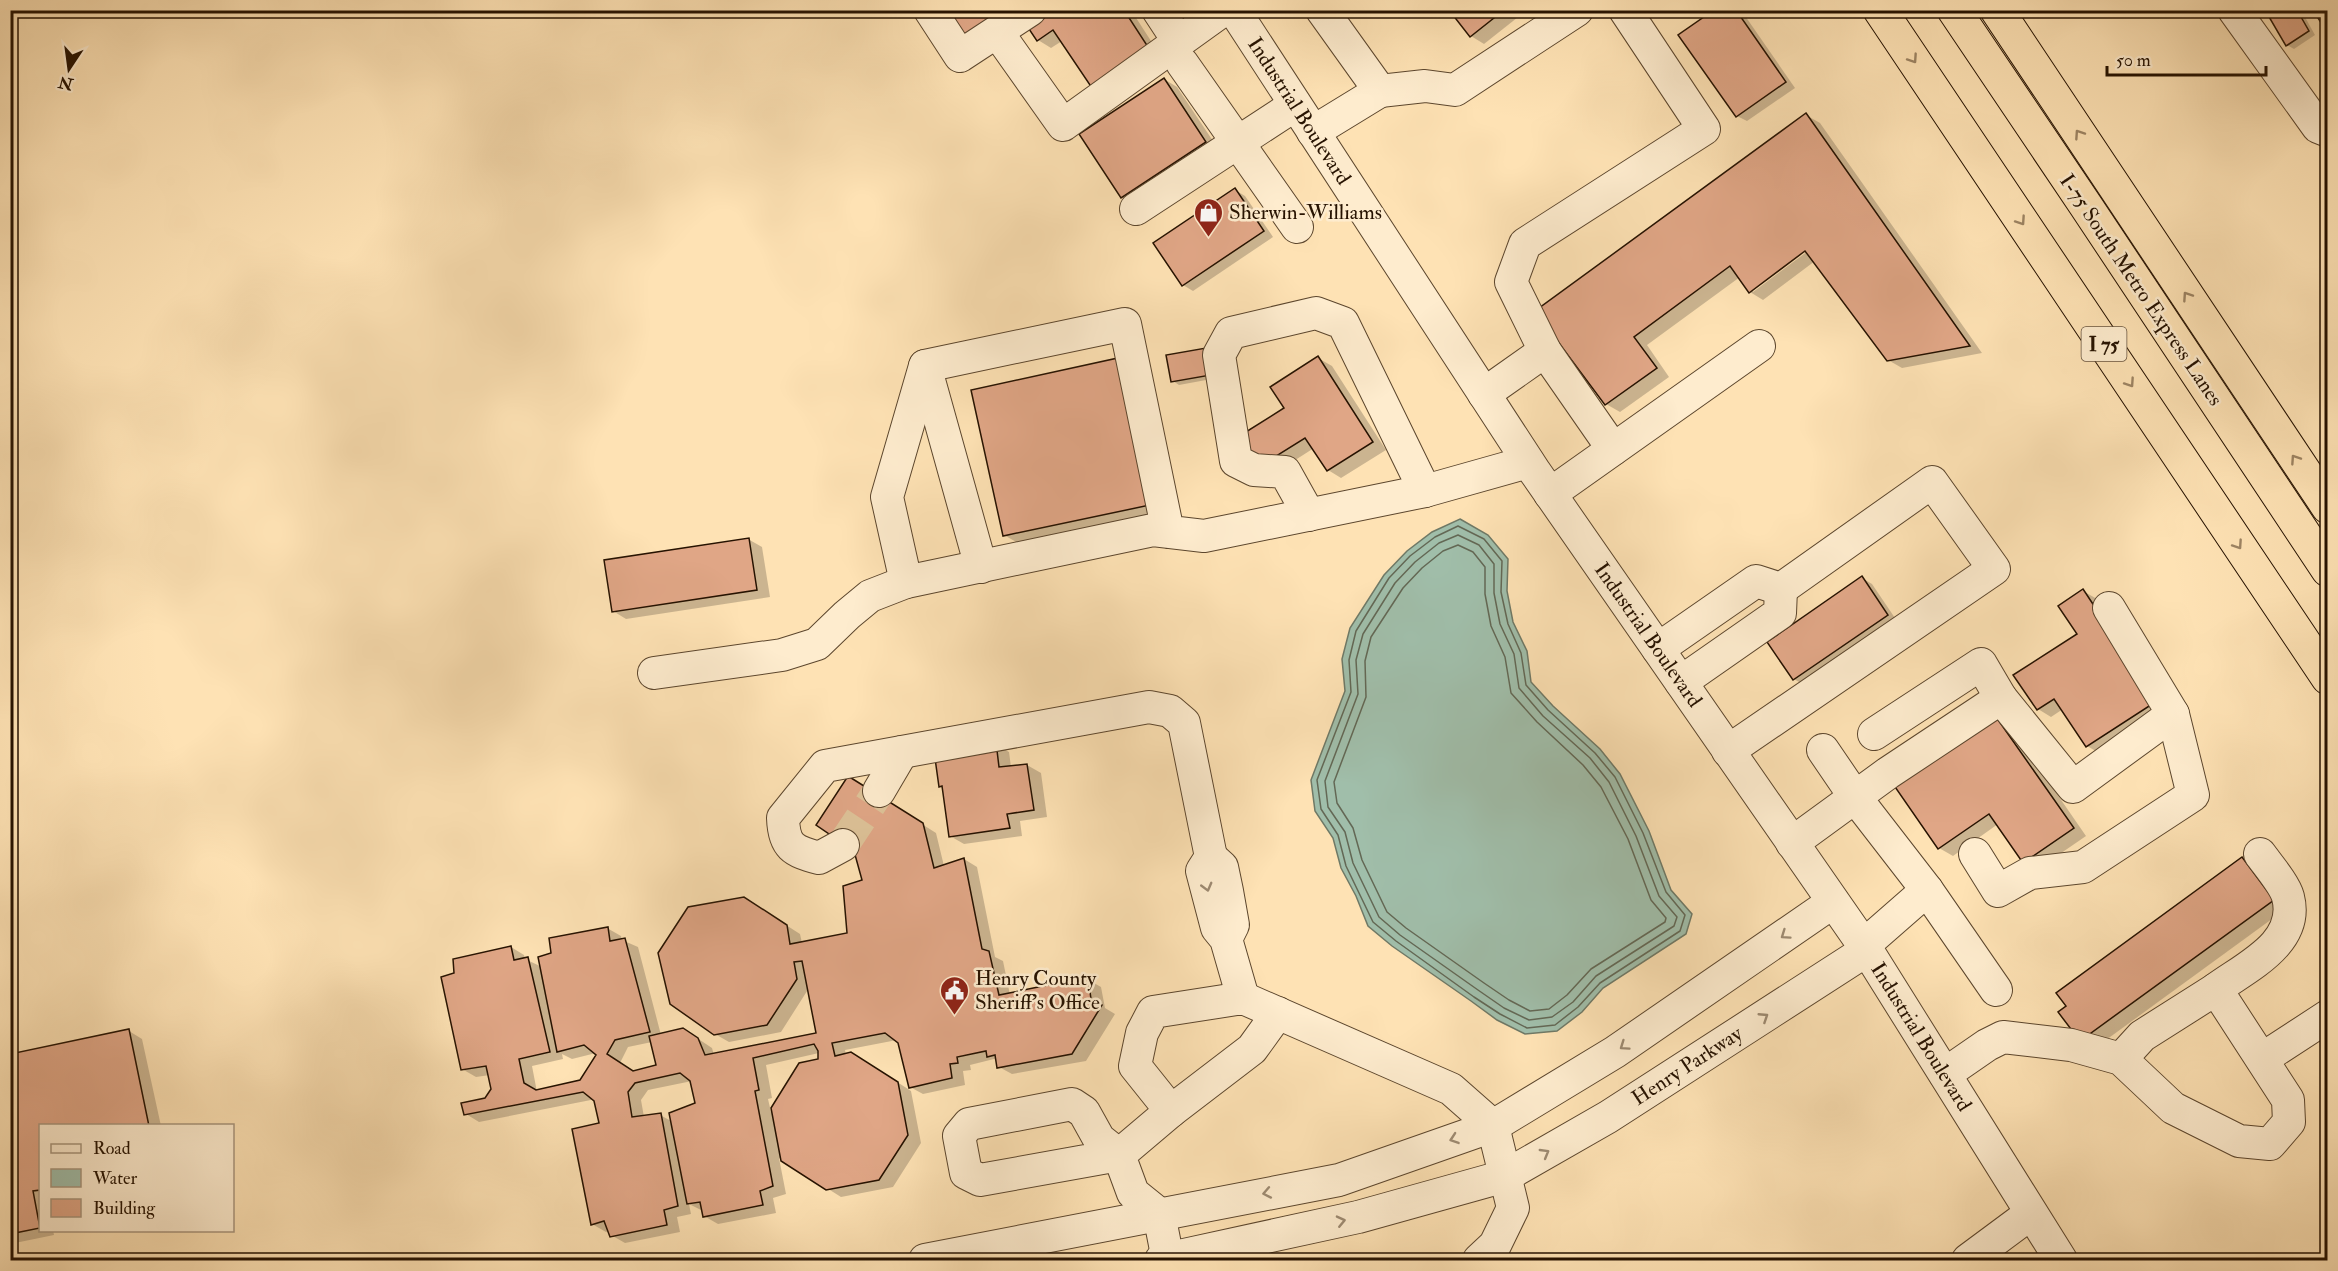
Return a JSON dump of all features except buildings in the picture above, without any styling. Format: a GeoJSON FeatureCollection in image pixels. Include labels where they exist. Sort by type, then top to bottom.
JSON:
{"type":"FeatureCollection","features":[{"type":"Feature","properties":{"kind":"highway","name":"I 75"},"geometry":{"type":"LineString","coordinates":[[1880,10],[2328,678]]}},
{"type":"Feature","properties":{"kind":"highway","name":"I-75 South Metro Express Lanes"},"geometry":{"type":"LineString","coordinates":[[1954,10],[2328,570]]}},
{"type":"Feature","properties":{"kind":"highway"},"geometry":{"type":"LineString","coordinates":[[1997,10],[2328,507]]}},
{"type":"Feature","properties":{"kind":"street"},"geometry":{"type":"LineString","coordinates":[[930,10],[960,56],[1030,10]]}},
{"type":"Feature","properties":{"kind":"street"},"geometry":{"type":"LineString","coordinates":[[1158,10],[1180,53],[1297,227]]}},
{"type":"Feature","properties":{"kind":"street"},"geometry":{"type":"LineString","coordinates":[[1322,10],[1380,91]]}},
{"type":"Feature","properties":{"kind":"street"},"geometry":{"type":"LineString","coordinates":[[1313,132],[1380,91],[1425,87],[1455,90],[1577,10]]}},
{"type":"Feature","properties":{"kind":"street"},"geometry":{"type":"LineString","coordinates":[[1613,449],[1549,357],[1511,282],[1525,244],[1704,129],[1625,10]]}},
{"type":"Feature","properties":{"kind":"street"},"geometry":{"type":"LineString","coordinates":[[2234,10],[2318,127],[2328,131]]}},
{"type":"Feature","properties":{"kind":"street"},"geometry":{"type":"LineString","coordinates":[[1005,43],[1063,125],[1180,53],[1234,12]]}},
{"type":"Feature","properties":{"kind":"street","name":"Industrial Boulevard"},"geometry":{"type":"LineString","coordinates":[[1234,12],[1528,462],[1865,948],[2061,1260]]}},
{"type":"Feature","properties":{"kind":"street"},"geometry":{"type":"LineString","coordinates":[[1136,209],[1295,105]]}},
{"type":"Feature","properties":{"kind":"street"},"geometry":{"type":"LineString","coordinates":[[1309,515],[1285,472],[1254,470],[1236,461],[1219,355],[1231,333],[1316,313],[1343,323],[1425,491]]}},
{"type":"Feature","properties":{"kind":"street"},"geometry":{"type":"LineString","coordinates":[[925,366],[1125,324],[1168,532]]}},
{"type":"Feature","properties":{"kind":"street"},"geometry":{"type":"LineString","coordinates":[[1550,494],[1759,346]]}},
{"type":"Feature","properties":{"kind":"street"},"geometry":{"type":"LineString","coordinates":[[1489,401],[1549,357]]}},
{"type":"Feature","properties":{"kind":"street"},"geometry":{"type":"LineString","coordinates":[[925,366],[981,567]]}},
{"type":"Feature","properties":{"kind":"street"},"geometry":{"type":"LineString","coordinates":[[906,582],[887,497],[925,366]]}},
{"type":"Feature","properties":{"kind":"street"},"geometry":{"type":"LineString","coordinates":[[654,674],[782,655],[817,644],[870,596],[906,582],[1152,530],[1204,536],[1425,491],[1528,462]]}},
{"type":"Feature","properties":{"kind":"street"},"geometry":{"type":"LineString","coordinates":[[1728,751],[1994,568],[1932,482],[1781,589]]}},
{"type":"Feature","properties":{"kind":"street"},"geometry":{"type":"LineString","coordinates":[[1658,649],[1756,581],[1781,589]]}},
{"type":"Feature","properties":{"kind":"street"},"geometry":{"type":"LineString","coordinates":[[1680,682],[1780,613],[1781,589]]}},
{"type":"Feature","properties":{"kind":"street"},"geometry":{"type":"LineString","coordinates":[[1975,854],[1998,891],[2030,873],[2083,867],[2193,795],[2174,714],[2109,608]]}},
{"type":"Feature","properties":{"kind":"street"},"geometry":{"type":"LineString","coordinates":[[1715,610],[1737,642]]}},
{"type":"Feature","properties":{"kind":"street"},"geometry":{"type":"LineString","coordinates":[[1874,734],[1981,664],[2001,698],[2073,787],[2174,714]]}},
{"type":"Feature","properties":{"kind":"street"},"geometry":{"type":"LineString","coordinates":[[1792,843],[2001,698]]}},
{"type":"Feature","properties":{"kind":"street"},"geometry":{"type":"LineString","coordinates":[[843,845],[819,858],[796,852],[783,836],[783,818],[825,766],[1149,707],[1170,711],[1185,723],[1211,857],[1222,867],[1233,925],[1226,939],[1243,998]]}},
{"type":"Feature","properties":{"kind":"street"},"geometry":{"type":"LineString","coordinates":[[1823,750],[1927,890],[1996,990]]}},
{"type":"Feature","properties":{"kind":"street"},"geometry":{"type":"LineString","coordinates":[[879,791],[902,752]]}},
{"type":"Feature","properties":{"kind":"street"},"geometry":{"type":"LineString","coordinates":[[2121,1059],[2142,1036],[2216,989],[2277,945],[2285,932],[2289,915],[2288,896],[2260,854]]}},
{"type":"Feature","properties":{"kind":"street","name":"Henry Parkway"},"geometry":{"type":"LineString","coordinates":[[1159,1214],[1166,1260],[1358,1217],[1505,1176],[1608,1117],[1865,948],[1927,890]]}},
{"type":"Feature","properties":{"kind":"street"},"geometry":{"type":"LineString","coordinates":[[925,1260],[1339,1180],[1493,1125],[1615,1052],[1833,902]]}},
{"type":"Feature","properties":{"kind":"street"},"geometry":{"type":"LineString","coordinates":[[1945,1074],[2003,1037],[2071,1046],[2121,1059],[2173,1108],[2239,1141],[2270,1144],[2289,1122],[2288,1100],[2216,989]]}},
{"type":"Feature","properties":{"kind":"street"},"geometry":{"type":"LineString","coordinates":[[1171,1111],[1135,1066],[1142,1033],[1154,1012],[1243,998],[1451,1089],[1493,1125],[1513,1208],[1495,1245],[1479,1260]]}},
{"type":"Feature","properties":{"kind":"street"},"geometry":{"type":"LineString","coordinates":[[1159,1214],[1133,1194],[1119,1155],[1171,1111],[1252,1049],[1278,1013]]}},
{"type":"Feature","properties":{"kind":"street"},"geometry":{"type":"LineString","coordinates":[[2262,1059],[2328,1016]]}},
{"type":"Feature","properties":{"kind":"street"},"geometry":{"type":"LineString","coordinates":[[1968,1260],[2030,1214]]}},
{"type":"Feature","properties":{"kind":"water"},"geometry":{"type":"Polygon","coordinates":[[[1460,519],[1488,535],[1508,559],[1507,591],[1513,622],[1527,651],[1531,682],[1553,706],[1600,749],[1620,774],[1649,831],[1671,890],[1692,914],[1686,934],[1603,988],[1582,1012],[1557,1031],[1525,1034],[1497,1020],[1392,946],[1368,926],[1341,868],[1333,838],[1315,811],[1311,780],[1345,691],[1342,659],[1350,628],[1384,575],[1407,551],[1432,532],[1460,519]]]}},
{"type":"Feature","properties":{"kind":"tunnel"},"geometry":{"type":"LineString","coordinates":[[843,845],[879,791]]}},
{"type":"Feature","properties":{"kind":"place","name":"Sherwin-Williams"},"geometry":{"type":"Point","coordinates":[1208,238]}},
{"type":"Feature","properties":{"kind":"place","name":"Henry County Sheriff's Office"},"geometry":{"type":"Point","coordinates":[954,1016]}}]}
